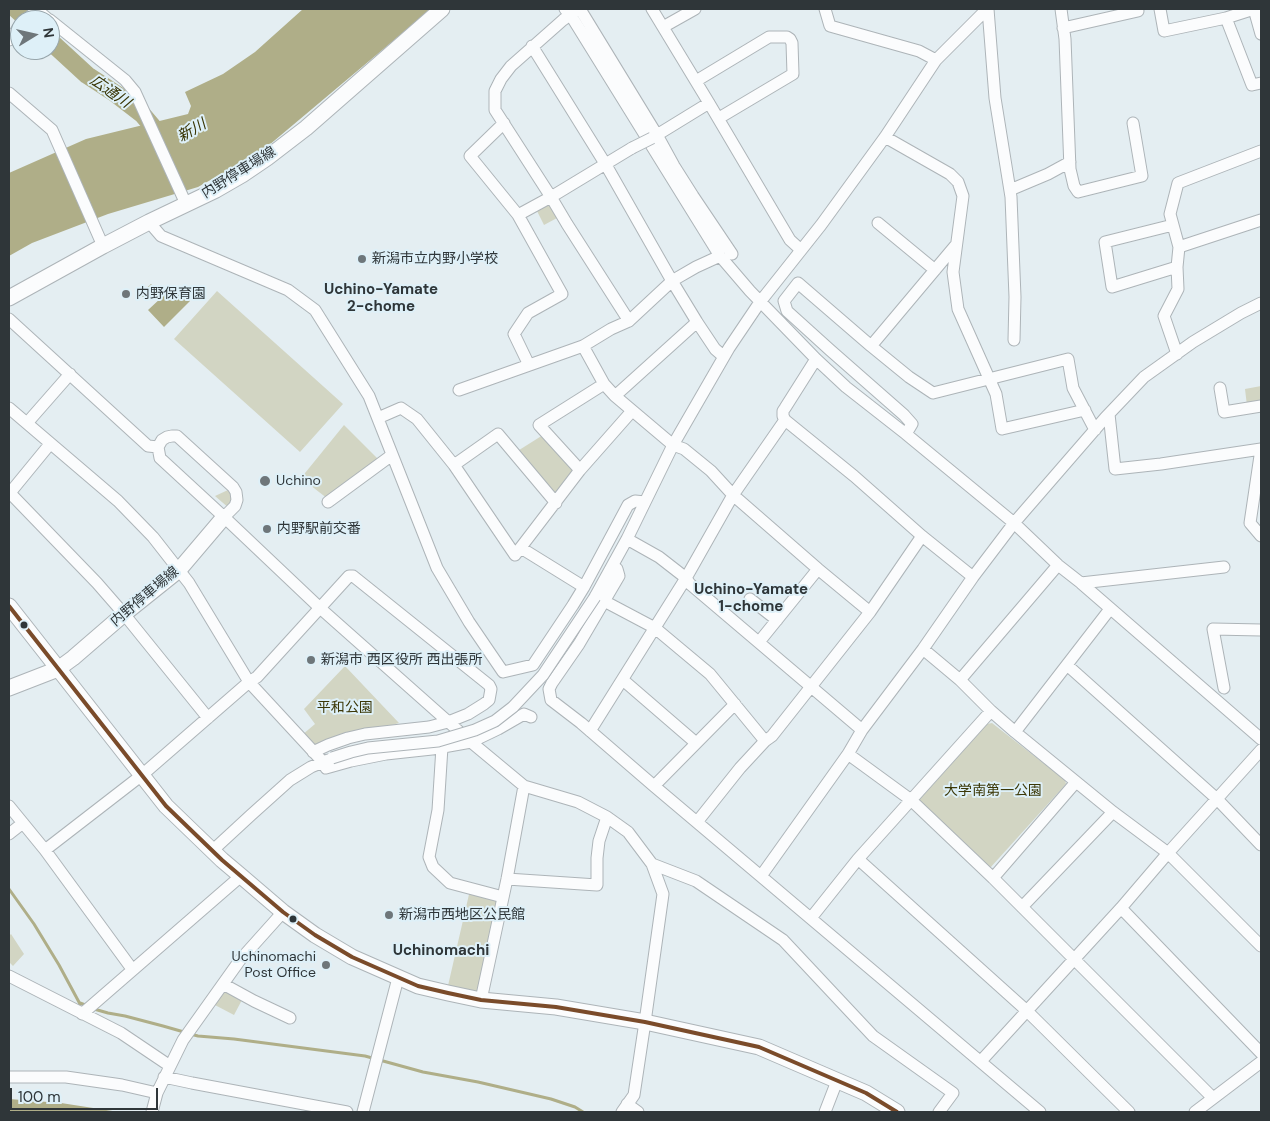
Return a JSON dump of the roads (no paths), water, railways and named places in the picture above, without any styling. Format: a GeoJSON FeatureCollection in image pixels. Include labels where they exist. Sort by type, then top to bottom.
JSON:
{"type":"FeatureCollection","features":[{"type":"Feature","properties":{"kind":"main road","name":"内野停車場線"},"geometry":{"type":"LineString","coordinates":[[9,298],[103,246],[216,190],[242,175],[306,128],[442,9]]}},
{"type":"Feature","properties":{"kind":"main road","name":"内野停車場線"},"geometry":{"type":"LineString","coordinates":[[9,688],[58,669],[73,658],[124,614],[180,570],[224,517]]}},
{"type":"Feature","properties":{"kind":"main road"},"geometry":{"type":"LineString","coordinates":[[9,606],[166,806],[212,851],[282,912],[345,953],[418,986],[481,1000],[556,1007],[645,1022],[760,1047],[866,1093],[897,1112]]}},
{"type":"Feature","properties":{"kind":"street"},"geometry":{"type":"LineString","coordinates":[[652,9],[719,118],[790,240],[800,250]]}},
{"type":"Feature","properties":{"kind":"street"},"geometry":{"type":"LineString","coordinates":[[663,27],[695,9]]}},
{"type":"Feature","properties":{"kind":"street"},"geometry":{"type":"LineString","coordinates":[[826,9],[830,26],[919,51],[936,60]]}},
{"type":"Feature","properties":{"kind":"street"},"geometry":{"type":"LineString","coordinates":[[988,9],[936,60],[885,137],[760,302],[723,356],[673,445],[613,566],[579,644],[549,689],[551,700],[1040,1112]]}},
{"type":"Feature","properties":{"kind":"street"},"geometry":{"type":"LineString","coordinates":[[988,9],[995,98],[1010,190],[1015,297],[1014,340]]}},
{"type":"Feature","properties":{"kind":"street"},"geometry":{"type":"LineString","coordinates":[[1061,9],[1065,39],[1070,169],[1074,186],[1078,192],[1142,176],[1133,124]]}},
{"type":"Feature","properties":{"kind":"street"},"geometry":{"type":"LineString","coordinates":[[1063,28],[1138,11],[1137,9]]}},
{"type":"Feature","properties":{"kind":"street"},"geometry":{"type":"LineString","coordinates":[[1160,9],[1164,31],[1226,18],[1254,9],[1261,34]]}},
{"type":"Feature","properties":{"kind":"street"},"geometry":{"type":"LineString","coordinates":[[1208,9],[1210,21]]}},
{"type":"Feature","properties":{"kind":"street"},"geometry":{"type":"LineString","coordinates":[[573,10],[511,66],[495,91],[495,110],[630,321]]}},
{"type":"Feature","properties":{"kind":"street"},"geometry":{"type":"LineString","coordinates":[[573,10],[732,254]]}},
{"type":"Feature","properties":{"kind":"street"},"geometry":{"type":"LineString","coordinates":[[573,10],[720,256],[760,302],[846,387],[1014,523],[1058,565],[1261,739]]}},
{"type":"Feature","properties":{"kind":"street"},"geometry":{"type":"LineString","coordinates":[[1226,18],[1252,85],[1261,83]]}},
{"type":"Feature","properties":{"kind":"street"},"geometry":{"type":"LineString","coordinates":[[60,28],[125,80],[135,92],[186,204]]}},
{"type":"Feature","properties":{"kind":"street"},"geometry":{"type":"LineString","coordinates":[[696,82],[770,37],[790,38],[792,43],[793,74],[719,118]]}},
{"type":"Feature","properties":{"kind":"street"},"geometry":{"type":"LineString","coordinates":[[532,46],[606,165],[672,282],[715,349],[723,356]]}},
{"type":"Feature","properties":{"kind":"street"},"geometry":{"type":"LineString","coordinates":[[9,93],[52,130],[103,246]]}},
{"type":"Feature","properties":{"kind":"street"},"geometry":{"type":"LineString","coordinates":[[518,215],[709,103]]}},
{"type":"Feature","properties":{"kind":"street"},"geometry":{"type":"LineString","coordinates":[[504,123],[470,156],[518,215],[562,294],[528,313],[514,334],[529,366]]}},
{"type":"Feature","properties":{"kind":"street"},"geometry":{"type":"LineString","coordinates":[[885,137],[950,174],[958,182],[963,196],[953,272],[958,310],[996,394],[1002,429],[1085,410]]}},
{"type":"Feature","properties":{"kind":"street"},"geometry":{"type":"LineString","coordinates":[[1177,354],[1164,316],[1178,289],[1178,247],[1170,214],[1178,183],[1261,151]]}},
{"type":"Feature","properties":{"kind":"street"},"geometry":{"type":"LineString","coordinates":[[1010,190],[1048,174],[1070,162]]}},
{"type":"Feature","properties":{"kind":"street"},"geometry":{"type":"LineString","coordinates":[[1178,247],[1261,220]]}},
{"type":"Feature","properties":{"kind":"street"},"geometry":{"type":"LineString","coordinates":[[149,222],[161,236],[288,290],[315,310],[369,396],[437,568],[469,622],[503,672],[532,665],[584,587],[628,505],[635,501],[645,502]]}},
{"type":"Feature","properties":{"kind":"street"},"geometry":{"type":"LineString","coordinates":[[878,223],[935,270]]}},
{"type":"Feature","properties":{"kind":"street"},"geometry":{"type":"LineString","coordinates":[[1173,225],[1105,242],[1112,287],[1177,267]]}},
{"type":"Feature","properties":{"kind":"street"},"geometry":{"type":"LineString","coordinates":[[871,346],[955,246]]}},
{"type":"Feature","properties":{"kind":"street"},"geometry":{"type":"LineString","coordinates":[[460,390],[583,346],[611,329],[630,321],[672,282],[696,267],[720,256]]}},
{"type":"Feature","properties":{"kind":"street"},"geometry":{"type":"LineString","coordinates":[[906,434],[912,424],[904,415],[788,311],[784,300],[798,283],[909,377],[933,393],[1068,359],[1073,388],[1095,430]]}},
{"type":"Feature","properties":{"kind":"street"},"geometry":{"type":"LineString","coordinates":[[761,876],[848,754],[862,730],[1014,523],[1095,430],[1144,377],[1209,332],[1261,303]]}},
{"type":"Feature","properties":{"kind":"street"},"geometry":{"type":"LineString","coordinates":[[9,319],[148,446],[158,447]]}},
{"type":"Feature","properties":{"kind":"street"},"geometry":{"type":"LineString","coordinates":[[615,396],[697,322]]}},
{"type":"Feature","properties":{"kind":"street"},"geometry":{"type":"LineString","coordinates":[[583,346],[604,384],[615,396],[673,445],[684,449],[712,471],[733,494],[870,612]]}},
{"type":"Feature","properties":{"kind":"street"},"geometry":{"type":"LineString","coordinates":[[816,359],[783,411],[785,420],[854,476],[973,578]]}},
{"type":"Feature","properties":{"kind":"street"},"geometry":{"type":"LineString","coordinates":[[27,423],[70,374]]}},
{"type":"Feature","properties":{"kind":"street"},"geometry":{"type":"LineString","coordinates":[[580,470],[540,425],[604,384]]}},
{"type":"Feature","properties":{"kind":"street"},"geometry":{"type":"LineString","coordinates":[[1220,388],[1224,412],[1261,406]]}},
{"type":"Feature","properties":{"kind":"street"},"geometry":{"type":"LineString","coordinates":[[9,408],[118,500],[153,537],[189,583],[249,682],[313,752],[327,760]]}},
{"type":"Feature","properties":{"kind":"street"},"geometry":{"type":"LineString","coordinates":[[378,418],[401,408],[417,420],[454,465],[515,556],[580,470],[632,411]]}},
{"type":"Feature","properties":{"kind":"street"},"geometry":{"type":"LineString","coordinates":[[1109,414],[1115,469],[1261,449],[1250,523],[1260,531]]}},
{"type":"Feature","properties":{"kind":"street"},"geometry":{"type":"LineString","coordinates":[[590,731],[686,578],[733,494],[785,420]]}},
{"type":"Feature","properties":{"kind":"street"},"geometry":{"type":"LineString","coordinates":[[454,465],[498,434],[556,503]]}},
{"type":"Feature","properties":{"kind":"street"},"geometry":{"type":"LineString","coordinates":[[224,517],[235,506],[237,500],[233,487],[177,436],[167,437],[162,440],[158,447],[160,458],[320,608],[471,742],[524,786],[578,802],[607,817],[628,832],[652,864],[663,894],[634,1095],[624,1108],[638,1112]]}},
{"type":"Feature","properties":{"kind":"street"},"geometry":{"type":"LineString","coordinates":[[50,444],[9,493],[97,583],[208,718]]}},
{"type":"Feature","properties":{"kind":"street"},"geometry":{"type":"LineString","coordinates":[[328,502],[392,455]]}},
{"type":"Feature","properties":{"kind":"street"},"geometry":{"type":"LineString","coordinates":[[697,822],[740,768],[772,736],[870,612],[922,536]]}},
{"type":"Feature","properties":{"kind":"street"},"geometry":{"type":"LineString","coordinates":[[627,539],[660,557],[686,578],[862,730]]}},
{"type":"Feature","properties":{"kind":"street"},"geometry":{"type":"LineString","coordinates":[[521,548],[584,587]]}},
{"type":"Feature","properties":{"kind":"street"},"geometry":{"type":"LineString","coordinates":[[960,680],[1058,565]]}},
{"type":"Feature","properties":{"kind":"street"},"geometry":{"type":"LineString","coordinates":[[1081,583],[1224,567]]}},
{"type":"Feature","properties":{"kind":"street"},"geometry":{"type":"LineString","coordinates":[[759,642],[818,569]]}},
{"type":"Feature","properties":{"kind":"street"},"geometry":{"type":"LineString","coordinates":[[45,850],[142,775],[257,676],[350,576],[353,576],[489,685],[491,689],[489,700],[468,714],[448,722],[365,734],[348,738],[313,752]]}},
{"type":"Feature","properties":{"kind":"street"},"geometry":{"type":"LineString","coordinates":[[600,599],[655,628],[710,674],[765,742]]}},
{"type":"Feature","properties":{"kind":"street"},"geometry":{"type":"LineString","coordinates":[[212,851],[290,780],[327,760],[368,748],[438,741],[475,730],[495,721],[513,707],[543,675],[600,599]]}},
{"type":"Feature","properties":{"kind":"street"},"geometry":{"type":"LineString","coordinates":[[750,599],[777,620]]}},
{"type":"Feature","properties":{"kind":"street"},"geometry":{"type":"LineString","coordinates":[[1015,732],[1110,609]]}},
{"type":"Feature","properties":{"kind":"street"},"geometry":{"type":"LineString","coordinates":[[1224,688],[1213,629],[1261,630]]}},
{"type":"Feature","properties":{"kind":"street"},"geometry":{"type":"LineString","coordinates":[[923,648],[1015,732],[1168,854],[1261,946]]}},
{"type":"Feature","properties":{"kind":"street"},"geometry":{"type":"LineString","coordinates":[[1067,665],[1218,799],[1261,845]]}},
{"type":"Feature","properties":{"kind":"street"},"geometry":{"type":"LineString","coordinates":[[623,680],[696,742]]}},
{"type":"Feature","properties":{"kind":"street"},"geometry":{"type":"LineString","coordinates":[[654,786],[735,704]]}},
{"type":"Feature","properties":{"kind":"street"},"geometry":{"type":"LineString","coordinates":[[811,918],[858,859],[991,711]]}},
{"type":"Feature","properties":{"kind":"street"},"geometry":{"type":"LineString","coordinates":[[327,760],[326,768],[386,754],[471,742],[498,730],[524,714],[531,718]]}},
{"type":"Feature","properties":{"kind":"street"},"geometry":{"type":"LineString","coordinates":[[442,747],[438,810],[429,857],[433,867],[450,883],[503,897]]}},
{"type":"Feature","properties":{"kind":"street"},"geometry":{"type":"LineString","coordinates":[[981,1061],[1121,908],[1261,750]]}},
{"type":"Feature","properties":{"kind":"street"},"geometry":{"type":"LineString","coordinates":[[848,754],[911,800],[994,878],[1213,1098]]}},
{"type":"Feature","properties":{"kind":"street"},"geometry":{"type":"LineString","coordinates":[[994,878],[1076,782]]}},
{"type":"Feature","properties":{"kind":"street"},"geometry":{"type":"LineString","coordinates":[[481,1000],[507,880],[524,786]]}},
{"type":"Feature","properties":{"kind":"street"},"geometry":{"type":"LineString","coordinates":[[9,806],[45,850],[132,969]]}},
{"type":"Feature","properties":{"kind":"street"},"geometry":{"type":"LineString","coordinates":[[1022,907],[1113,812]]}},
{"type":"Feature","properties":{"kind":"street"},"geometry":{"type":"LineString","coordinates":[[507,880],[597,885],[599,841],[607,817]]}},
{"type":"Feature","properties":{"kind":"street"},"geometry":{"type":"LineString","coordinates":[[9,834],[23,823]]}},
{"type":"Feature","properties":{"kind":"street"},"geometry":{"type":"LineString","coordinates":[[858,859],[1027,1010],[1129,1112]]}},
{"type":"Feature","properties":{"kind":"street"},"geometry":{"type":"LineString","coordinates":[[652,864],[696,881],[783,940],[873,1036],[953,1093],[939,1112]]}},
{"type":"Feature","properties":{"kind":"street"},"geometry":{"type":"LineString","coordinates":[[82,1014],[241,876]]}},
{"type":"Feature","properties":{"kind":"street"},"geometry":{"type":"LineString","coordinates":[[1121,908],[1261,1054]]}},
{"type":"Feature","properties":{"kind":"street"},"geometry":{"type":"LineString","coordinates":[[152,1112],[157,1093],[183,1040],[240,960],[282,912]]}},
{"type":"Feature","properties":{"kind":"street"},"geometry":{"type":"LineString","coordinates":[[9,976],[121,1034],[167,1072],[192,1083],[347,1112]]}},
{"type":"Feature","properties":{"kind":"street"},"geometry":{"type":"LineString","coordinates":[[363,1112],[398,978]]}},
{"type":"Feature","properties":{"kind":"street"},"geometry":{"type":"LineString","coordinates":[[223,984],[290,1018]]}},
{"type":"Feature","properties":{"kind":"street"},"geometry":{"type":"LineString","coordinates":[[1195,1112],[1261,1062]]}},
{"type":"Feature","properties":{"kind":"street"},"geometry":{"type":"LineString","coordinates":[[9,1077],[66,1077],[122,1085],[157,1093]]}},
{"type":"Feature","properties":{"kind":"street"},"geometry":{"type":"LineString","coordinates":[[825,1112],[837,1081]]}},
{"type":"Feature","properties":{"kind":"water","name":"新川"},"geometry":{"type":"Polygon","coordinates":[[[303,9],[431,9],[262,151],[198,187],[108,214],[32,243],[9,256],[9,173],[86,139],[188,114],[191,106],[185,92],[223,74],[255,52],[303,9]]]}},
{"type":"Feature","properties":{"kind":"water"},"geometry":{"type":"Polygon","coordinates":[[[151,284],[156,290],[146,300],[140,294],[151,284]]]}},
{"type":"Feature","properties":{"kind":"water"},"geometry":{"type":"Polygon","coordinates":[[[175,285],[190,301],[164,327],[148,310],[175,285]]]}},
{"type":"Feature","properties":{"kind":"water"},"geometry":{"type":"Polygon","coordinates":[[[9,1099],[61,1103],[119,1112],[9,1112],[9,1099]]]}},
{"type":"Feature","properties":{"kind":"waterway","name":"広通川"},"geometry":{"type":"LineString","coordinates":[[60,50],[87,75],[142,114],[153,127]]}},
{"type":"Feature","properties":{"kind":"waterway"},"geometry":{"type":"LineString","coordinates":[[9,889],[34,924],[80,1004],[88,1006]]}},
{"type":"Feature","properties":{"kind":"waterway"},"geometry":{"type":"LineString","coordinates":[[94,1009],[184,1032]]}},
{"type":"Feature","properties":{"kind":"waterway"},"geometry":{"type":"LineString","coordinates":[[190,1034],[365,1056],[423,1072],[478,1082],[551,1099],[575,1107],[583,1112]]}},
{"type":"Feature","properties":{"kind":"place","name":"新潟市立内野小学校"},"geometry":{"type":"Point","coordinates":[362,259]}},
{"type":"Feature","properties":{"kind":"place","name":"内野保育園"},"geometry":{"type":"Point","coordinates":[126,294]}},
{"type":"Feature","properties":{"kind":"place","name":"Uchino"},"geometry":{"type":"Point","coordinates":[265,481]}},
{"type":"Feature","properties":{"kind":"place","name":"内野駅前交番"},"geometry":{"type":"Point","coordinates":[267,529]}},
{"type":"Feature","properties":{"kind":"place","name":"新潟市 西区役所 西出張所"},"geometry":{"type":"Point","coordinates":[311,660]}},
{"type":"Feature","properties":{"kind":"place","name":"新潟市西地区公民館"},"geometry":{"type":"Point","coordinates":[389,915]}},
{"type":"Feature","properties":{"kind":"place","name":"Uchinomachi Post Office"},"geometry":{"type":"Point","coordinates":[326,965]}},
{"type":"Feature","properties":{"kind":"district","name":"Uchino-Yamate 2-chome"},"geometry":{"type":"Point","coordinates":[381,298]}},
{"type":"Feature","properties":{"kind":"district","name":"Uchino-Yamate 1-chome"},"geometry":{"type":"Point","coordinates":[751,598]}},
{"type":"Feature","properties":{"kind":"district","name":"Uchinomachi"},"geometry":{"type":"Point","coordinates":[441,951]}},
{"type":"Feature","properties":{"kind":"park label","name":"平和公園"},"geometry":{"type":"Point","coordinates":[345,708]}},
{"type":"Feature","properties":{"kind":"park label","name":"大学南第一公園"},"geometry":{"type":"Point","coordinates":[993,791]}}]}
